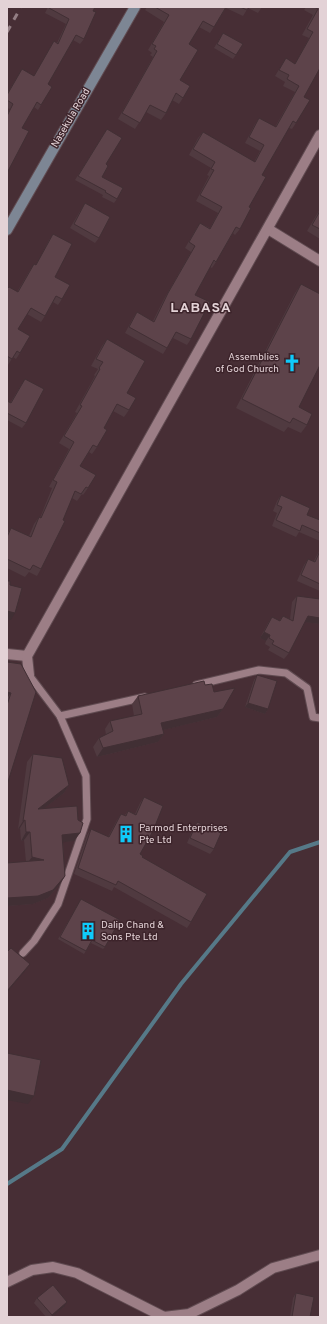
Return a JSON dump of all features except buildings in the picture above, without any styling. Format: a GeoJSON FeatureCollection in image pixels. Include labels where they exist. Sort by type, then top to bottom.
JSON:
{"type":"FeatureCollection","features":[{"type":"Feature","properties":{"kind":"main road","name":"Nasekula Road"},"geometry":{"type":"LineString","coordinates":[[7,230],[135,7]]}},
{"type":"Feature","properties":{"kind":"street"},"geometry":{"type":"LineString","coordinates":[[29,675],[27,656],[320,135]]}},
{"type":"Feature","properties":{"kind":"street"},"geometry":{"type":"LineString","coordinates":[[268,229],[320,261]]}},
{"type":"Feature","properties":{"kind":"street"},"geometry":{"type":"LineString","coordinates":[[7,654],[27,656]]}},
{"type":"Feature","properties":{"kind":"street"},"geometry":{"type":"LineString","coordinates":[[7,1282],[32,1270],[53,1267],[77,1273],[164,1317],[189,1314],[238,1290],[273,1268],[320,1255]]}},
{"type":"Feature","properties":{"kind":"lane"},"geometry":{"type":"LineString","coordinates":[[190,686],[259,670],[286,673],[306,688],[313,717],[320,718]]}},
{"type":"Feature","properties":{"kind":"lane"},"geometry":{"type":"LineString","coordinates":[[23,952],[34,941],[58,904],[87,819],[86,776],[60,716],[29,675]]}},
{"type":"Feature","properties":{"kind":"lane"},"geometry":{"type":"LineString","coordinates":[[60,716],[152,695]]}},
{"type":"Feature","properties":{"kind":"waterway"},"geometry":{"type":"LineString","coordinates":[[7,1184],[62,1149],[181,984],[290,852],[320,842]]}},
{"type":"Feature","properties":{"kind":"railway"},"geometry":{"type":"LineString","coordinates":[[7,32],[21,7]]}},
{"type":"Feature","properties":{"kind":"place","name":"Assemblies of God Church"},"geometry":{"type":"Point","coordinates":[292,363]}},
{"type":"Feature","properties":{"kind":"place","name":"Parmod Enterprises Pte Ltd"},"geometry":{"type":"Point","coordinates":[126,834]}},
{"type":"Feature","properties":{"kind":"place","name":"Dalip Chand & Sons Pte Ltd"},"geometry":{"type":"Point","coordinates":[88,931]}},
{"type":"Feature","properties":{"kind":"district","name":"LABASA"},"geometry":{"type":"Point","coordinates":[201,308]}}]}
